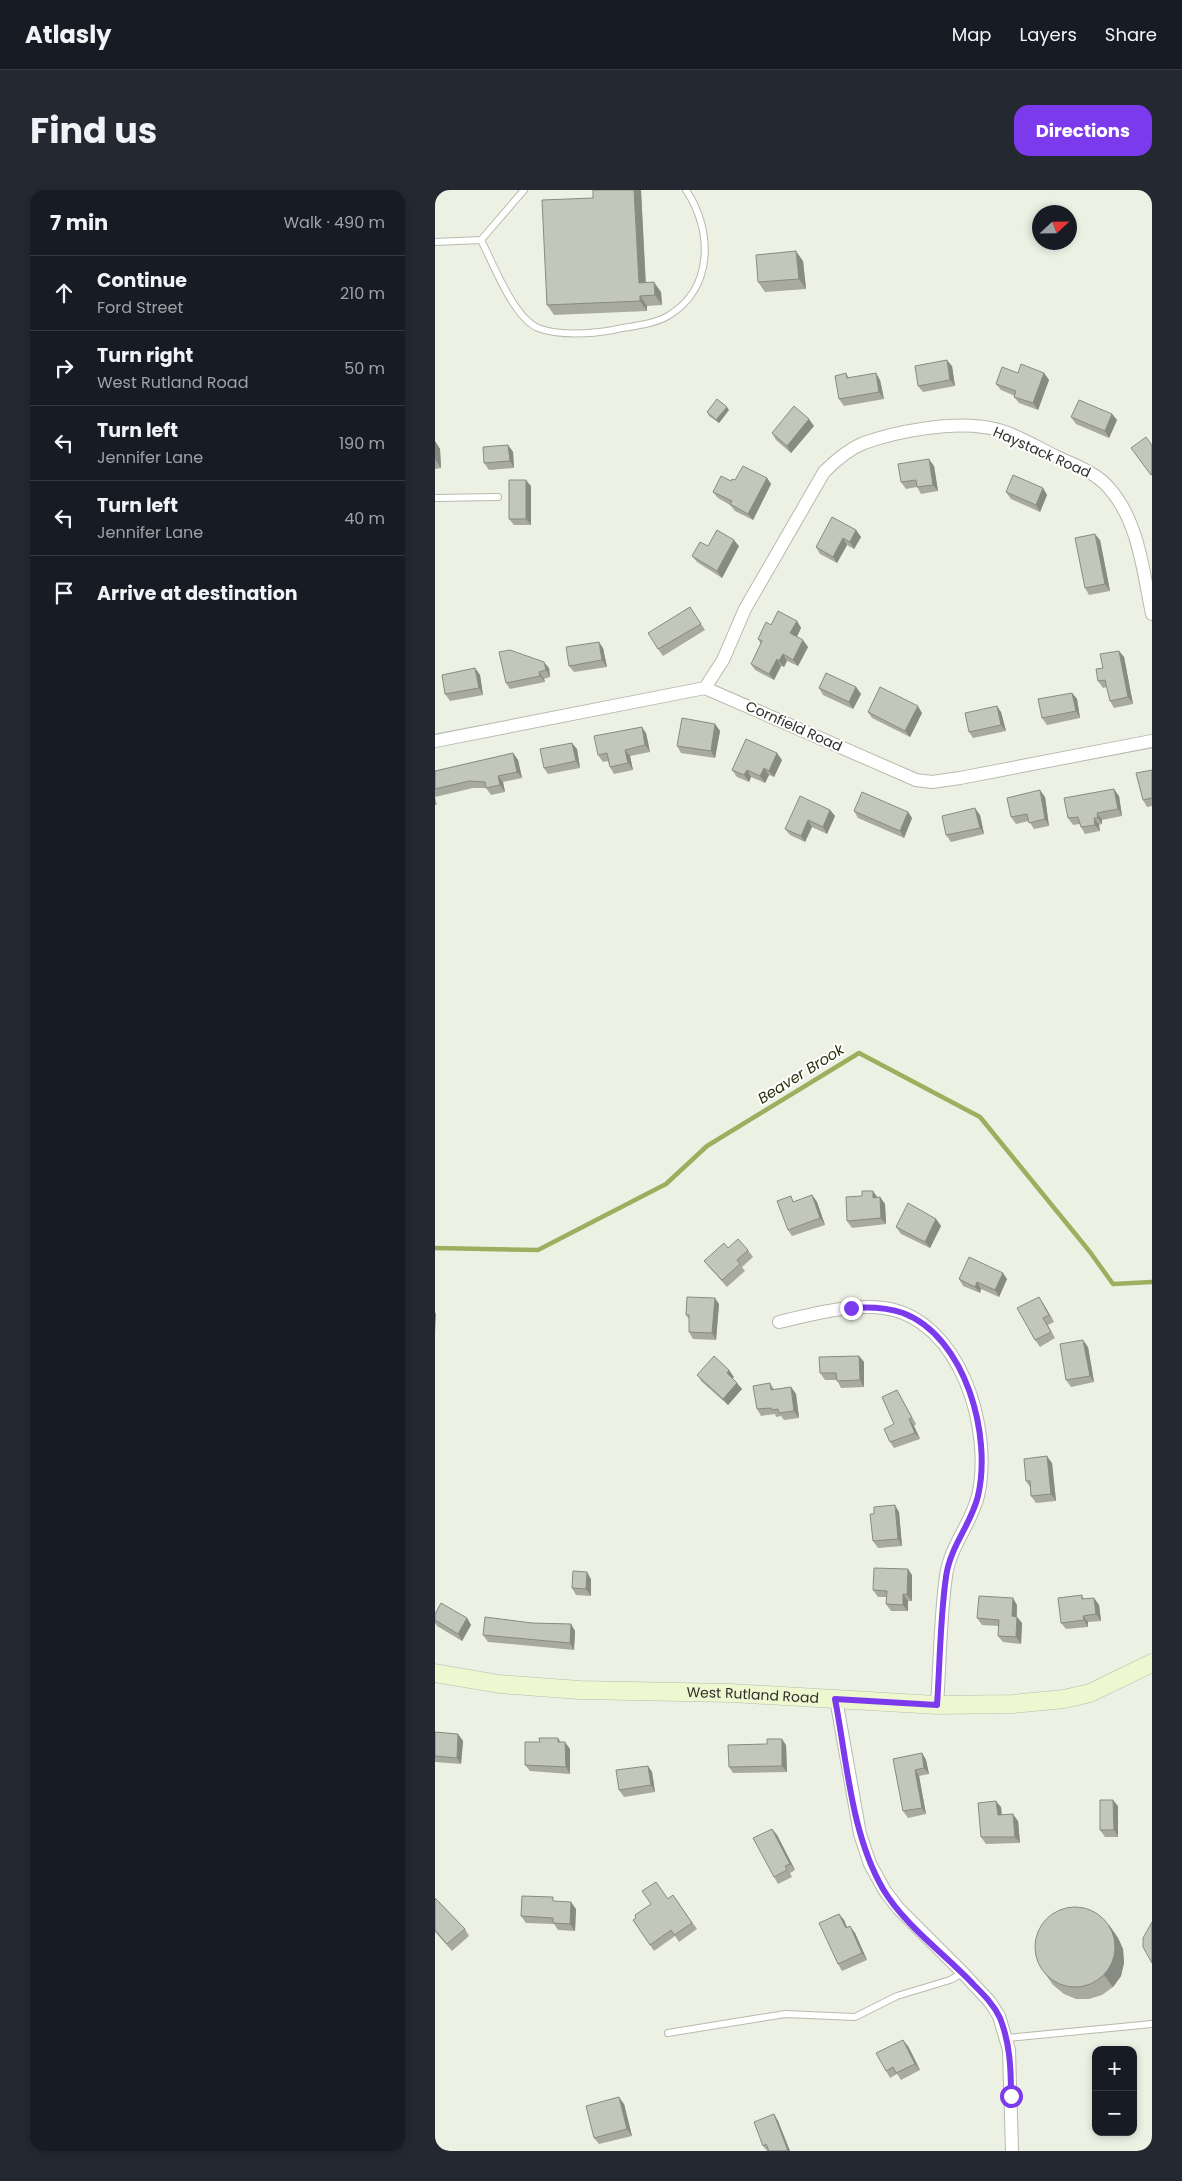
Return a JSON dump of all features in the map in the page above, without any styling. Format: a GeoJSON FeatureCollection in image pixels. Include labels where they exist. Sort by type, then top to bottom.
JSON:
{"type":"FeatureCollection","features":[{"type":"Feature","properties":{"kind":"main road","name":"West Rutland Road"},"geometry":{"type":"LineString","coordinates":[[435,1673],[499,1684],[580,1690],[835,1699],[937,1705],[1013,1704],[1064,1699],[1090,1693],[1152,1663]]}},
{"type":"Feature","properties":{"kind":"street","name":"Haystack Road"},"geometry":{"type":"LineString","coordinates":[[705,688],[723,660],[745,609],[824,472],[840,456],[863,443],[925,430],[956,426],[985,427],[1010,434],[1094,474],[1109,488],[1131,523],[1152,614]]}},
{"type":"Feature","properties":{"kind":"street"},"geometry":{"type":"LineString","coordinates":[[435,741],[675,692],[705,688]]}},
{"type":"Feature","properties":{"kind":"street","name":"Cornfield Road"},"geometry":{"type":"LineString","coordinates":[[705,688],[915,780],[932,782],[960,778],[1152,741]]}},
{"type":"Feature","properties":{"kind":"street"},"geometry":{"type":"LineString","coordinates":[[779,1322],[857,1308],[885,1308],[903,1313],[921,1323],[939,1338],[965,1380],[979,1424],[981,1442],[980,1480],[977,1496],[953,1549],[946,1577],[937,1705]]}},
{"type":"Feature","properties":{"kind":"street"},"geometry":{"type":"LineString","coordinates":[[835,1699],[860,1834],[870,1864],[885,1891],[898,1908],[963,1973],[990,2002],[999,2016],[1007,2038],[1011,2072],[1012,2151]]}},
{"type":"Feature","properties":{"kind":"lane"},"geometry":{"type":"LineString","coordinates":[[435,242],[481,240],[524,190]]}},
{"type":"Feature","properties":{"kind":"lane"},"geometry":{"type":"LineString","coordinates":[[481,240],[514,307],[537,328],[582,335],[648,323],[667,317],[685,304],[699,286],[705,259],[702,230],[697,207],[686,190]]}},
{"type":"Feature","properties":{"kind":"lane"},"geometry":{"type":"LineString","coordinates":[[435,498],[498,497]]}},
{"type":"Feature","properties":{"kind":"lane"},"geometry":{"type":"LineString","coordinates":[[668,2033],[785,2014],[855,2017],[897,1996],[950,1980],[963,1973]]}},
{"type":"Feature","properties":{"kind":"lane"},"geometry":{"type":"LineString","coordinates":[[1007,2038],[1152,2024]]}},
{"type":"Feature","properties":{"kind":"building"},"geometry":{"type":"Polygon","coordinates":[[[593,190],[634,190],[639,283],[654,282],[655,295],[640,296],[640,301],[547,305],[542,200],[593,198],[593,190]]]}},
{"type":"Feature","properties":{"kind":"building"},"geometry":{"type":"Polygon","coordinates":[[[796,251],[799,279],[758,282],[756,255],[796,251]]]}},
{"type":"Feature","properties":{"kind":"building"},"geometry":{"type":"Polygon","coordinates":[[[947,360],[950,380],[918,386],[915,366],[947,360]]]}},
{"type":"Feature","properties":{"kind":"building"},"geometry":{"type":"Polygon","coordinates":[[[1021,364],[1044,373],[1033,403],[1014,397],[1016,391],[996,384],[1002,367],[1018,373],[1021,364]]]}},
{"type":"Feature","properties":{"kind":"building"},"geometry":{"type":"Polygon","coordinates":[[[846,373],[847,378],[876,373],[879,392],[839,399],[835,376],[846,373]]]}},
{"type":"Feature","properties":{"kind":"building"},"geometry":{"type":"Polygon","coordinates":[[[717,399],[727,407],[716,420],[707,412],[717,399]]]}},
{"type":"Feature","properties":{"kind":"building"},"geometry":{"type":"Polygon","coordinates":[[[1079,400],[1112,414],[1105,431],[1071,417],[1079,400]]]}},
{"type":"Feature","properties":{"kind":"building"},"geometry":{"type":"Polygon","coordinates":[[[794,406],[809,419],[787,446],[772,433],[794,406]]]}},
{"type":"Feature","properties":{"kind":"building"},"geometry":{"type":"Polygon","coordinates":[[[1146,437],[1152,445],[1151,475],[1131,448],[1146,437]]]}},
{"type":"Feature","properties":{"kind":"building"},"geometry":{"type":"Polygon","coordinates":[[[508,445],[510,461],[484,463],[483,447],[508,445]]]}},
{"type":"Feature","properties":{"kind":"building"},"geometry":{"type":"Polygon","coordinates":[[[929,459],[933,485],[917,487],[916,480],[901,482],[898,464],[929,459]]]}},
{"type":"Feature","properties":{"kind":"building"},"geometry":{"type":"Polygon","coordinates":[[[743,466],[767,478],[748,514],[730,504],[732,501],[713,492],[721,476],[731,481],[732,479],[735,480],[743,466]]]}},
{"type":"Feature","properties":{"kind":"building"},"geometry":{"type":"Polygon","coordinates":[[[1013,475],[1043,488],[1036,505],[1006,492],[1013,475]]]}},
{"type":"Feature","properties":{"kind":"building"},"geometry":{"type":"Polygon","coordinates":[[[509,480],[526,480],[526,519],[509,519],[509,480]]]}},
{"type":"Feature","properties":{"kind":"building"},"geometry":{"type":"Polygon","coordinates":[[[832,517],[856,530],[850,542],[843,538],[833,557],[816,547],[832,517]]]}},
{"type":"Feature","properties":{"kind":"building"},"geometry":{"type":"Polygon","coordinates":[[[717,530],[734,540],[717,571],[692,556],[700,542],[708,546],[717,530]]]}},
{"type":"Feature","properties":{"kind":"building"},"geometry":{"type":"Polygon","coordinates":[[[1095,534],[1105,584],[1085,588],[1075,538],[1095,534]]]}},
{"type":"Feature","properties":{"kind":"building"},"geometry":{"type":"Polygon","coordinates":[[[690,607],[701,624],[658,649],[648,633],[690,607]]]}},
{"type":"Feature","properties":{"kind":"building"},"geometry":{"type":"Polygon","coordinates":[[[778,611],[797,621],[790,633],[803,640],[793,660],[783,654],[779,661],[777,659],[769,674],[751,664],[762,641],[758,639],[766,622],[771,625],[778,611]]]}},
{"type":"Feature","properties":{"kind":"building"},"geometry":{"type":"Polygon","coordinates":[[[599,642],[602,660],[569,666],[566,647],[599,642]]]}},
{"type":"Feature","properties":{"kind":"building"},"geometry":{"type":"Polygon","coordinates":[[[510,650],[544,662],[546,670],[539,672],[540,676],[506,683],[499,652],[510,650]]]}},
{"type":"Feature","properties":{"kind":"building"},"geometry":{"type":"Polygon","coordinates":[[[1119,651],[1128,697],[1110,701],[1105,680],[1098,681],[1096,669],[1103,668],[1100,654],[1119,651]]]}},
{"type":"Feature","properties":{"kind":"building"},"geometry":{"type":"Polygon","coordinates":[[[475,668],[479,688],[445,694],[442,675],[475,668]]]}},
{"type":"Feature","properties":{"kind":"building"},"geometry":{"type":"Polygon","coordinates":[[[826,673],[856,687],[849,702],[819,688],[826,673]]]}},
{"type":"Feature","properties":{"kind":"building"},"geometry":{"type":"Polygon","coordinates":[[[880,687],[918,706],[905,731],[868,712],[880,687]]]}},
{"type":"Feature","properties":{"kind":"building"},"geometry":{"type":"Polygon","coordinates":[[[1072,693],[1076,711],[1042,718],[1038,699],[1072,693]]]}},
{"type":"Feature","properties":{"kind":"building"},"geometry":{"type":"Polygon","coordinates":[[[997,706],[1001,725],[969,732],[965,713],[997,706]]]}},
{"type":"Feature","properties":{"kind":"building"},"geometry":{"type":"Polygon","coordinates":[[[682,718],[715,724],[711,751],[677,746],[682,718]]]}},
{"type":"Feature","properties":{"kind":"building"},"geometry":{"type":"Polygon","coordinates":[[[642,727],[645,745],[625,750],[628,763],[610,767],[607,753],[598,755],[594,736],[642,727]]]}},
{"type":"Feature","properties":{"kind":"building"},"geometry":{"type":"Polygon","coordinates":[[[746,739],[777,753],[769,771],[764,768],[760,776],[747,770],[744,775],[732,770],[746,739]]]}},
{"type":"Feature","properties":{"kind":"building"},"geometry":{"type":"Polygon","coordinates":[[[572,743],[576,761],[544,768],[540,749],[572,743]]]}},
{"type":"Feature","properties":{"kind":"building"},"geometry":{"type":"Polygon","coordinates":[[[513,753],[517,772],[498,776],[500,785],[486,788],[485,782],[469,781],[435,789],[435,771],[513,753]]]}},
{"type":"Feature","properties":{"kind":"building"},"geometry":{"type":"Polygon","coordinates":[[[1152,770],[1152,798],[1143,800],[1136,773],[1152,770]]]}},
{"type":"Feature","properties":{"kind":"building"},"geometry":{"type":"Polygon","coordinates":[[[1114,789],[1118,809],[1097,813],[1098,818],[1094,818],[1095,825],[1081,827],[1078,817],[1068,818],[1064,798],[1114,789]]]}},
{"type":"Feature","properties":{"kind":"building"},"geometry":{"type":"Polygon","coordinates":[[[1040,790],[1045,819],[1029,823],[1027,814],[1011,817],[1007,798],[1040,790]]]}},
{"type":"Feature","properties":{"kind":"building"},"geometry":{"type":"Polygon","coordinates":[[[862,792],[908,812],[900,831],[854,811],[862,792]]]}},
{"type":"Feature","properties":{"kind":"building"},"geometry":{"type":"Polygon","coordinates":[[[800,796],[830,810],[823,827],[808,820],[801,836],[785,829],[800,796]]]}},
{"type":"Feature","properties":{"kind":"building"},"geometry":{"type":"Polygon","coordinates":[[[975,808],[980,828],[946,835],[942,816],[975,808]]]}},
{"type":"Feature","properties":{"kind":"building"},"geometry":{"type":"Polygon","coordinates":[[[862,1191],[873,1191],[873,1198],[880,1197],[881,1218],[847,1221],[846,1197],[862,1196],[862,1191]]]}},
{"type":"Feature","properties":{"kind":"building"},"geometry":{"type":"Polygon","coordinates":[[[812,1195],[820,1218],[788,1230],[777,1201],[791,1196],[793,1202],[812,1195]]]}},
{"type":"Feature","properties":{"kind":"building"},"geometry":{"type":"Polygon","coordinates":[[[908,1203],[936,1219],[925,1242],[896,1227],[908,1203]]]}},
{"type":"Feature","properties":{"kind":"building"},"geometry":{"type":"Polygon","coordinates":[[[738,1239],[748,1250],[737,1260],[740,1264],[722,1280],[704,1261],[724,1243],[728,1248],[738,1239]]]}},
{"type":"Feature","properties":{"kind":"building"},"geometry":{"type":"Polygon","coordinates":[[[969,1257],[1003,1273],[995,1290],[977,1282],[975,1287],[959,1279],[969,1257]]]}},
{"type":"Feature","properties":{"kind":"building"},"geometry":{"type":"Polygon","coordinates":[[[687,1297],[715,1298],[712,1333],[689,1332],[689,1315],[686,1315],[687,1297]]]}},
{"type":"Feature","properties":{"kind":"building"},"geometry":{"type":"Polygon","coordinates":[[[1039,1297],[1049,1315],[1043,1318],[1051,1332],[1035,1340],[1017,1308],[1039,1297]]]}},
{"type":"Feature","properties":{"kind":"building"},"geometry":{"type":"Polygon","coordinates":[[[1083,1340],[1090,1376],[1066,1380],[1060,1344],[1083,1340]]]}},
{"type":"Feature","properties":{"kind":"building"},"geometry":{"type":"Polygon","coordinates":[[[714,1356],[729,1370],[727,1373],[737,1383],[723,1399],[697,1375],[714,1356]]]}},
{"type":"Feature","properties":{"kind":"building"},"geometry":{"type":"Polygon","coordinates":[[[859,1356],[860,1380],[837,1381],[836,1373],[820,1373],[819,1357],[859,1356]]]}},
{"type":"Feature","properties":{"kind":"building"},"geometry":{"type":"Polygon","coordinates":[[[770,1383],[771,1390],[791,1387],[794,1411],[779,1413],[778,1409],[757,1409],[753,1386],[770,1383]]]}},
{"type":"Feature","properties":{"kind":"building"},"geometry":{"type":"Polygon","coordinates":[[[897,1390],[912,1418],[909,1419],[915,1433],[890,1442],[884,1429],[894,1424],[882,1397],[897,1390]]]}},
{"type":"Feature","properties":{"kind":"building"},"geometry":{"type":"Polygon","coordinates":[[[1047,1456],[1051,1494],[1031,1496],[1030,1481],[1026,1481],[1024,1459],[1047,1456]]]}},
{"type":"Feature","properties":{"kind":"building"},"geometry":{"type":"Polygon","coordinates":[[[895,1505],[898,1539],[873,1541],[870,1514],[874,1514],[874,1507],[895,1505]]]}},
{"type":"Feature","properties":{"kind":"building"},"geometry":{"type":"Polygon","coordinates":[[[874,1568],[908,1569],[907,1595],[903,1594],[903,1605],[886,1604],[887,1591],[873,1590],[874,1568]]]}},
{"type":"Feature","properties":{"kind":"building"},"geometry":{"type":"Polygon","coordinates":[[[573,1571],[587,1572],[586,1589],[572,1588],[573,1571]]]}},
{"type":"Feature","properties":{"kind":"building"},"geometry":{"type":"Polygon","coordinates":[[[1082,1595],[1082,1599],[1094,1598],[1096,1614],[1083,1616],[1084,1620],[1061,1623],[1058,1598],[1082,1595]]]}},
{"type":"Feature","properties":{"kind":"building"},"geometry":{"type":"Polygon","coordinates":[[[979,1596],[1013,1598],[1012,1616],[1017,1617],[1016,1637],[998,1636],[999,1620],[977,1618],[979,1596]]]}},
{"type":"Feature","properties":{"kind":"building"},"geometry":{"type":"Polygon","coordinates":[[[441,1603],[467,1618],[458,1634],[435,1620],[435,1614],[441,1603]]]}},
{"type":"Feature","properties":{"kind":"building"},"geometry":{"type":"Polygon","coordinates":[[[485,1617],[532,1623],[571,1624],[570,1643],[483,1635],[485,1617]]]}},
{"type":"Feature","properties":{"kind":"building"},"geometry":{"type":"Polygon","coordinates":[[[435,1732],[458,1734],[457,1758],[435,1756],[435,1732]]]}},
{"type":"Feature","properties":{"kind":"building"},"geometry":{"type":"Polygon","coordinates":[[[539,1738],[558,1738],[558,1742],[565,1742],[566,1767],[525,1765],[525,1742],[540,1742],[539,1738]]]}},
{"type":"Feature","properties":{"kind":"building"},"geometry":{"type":"Polygon","coordinates":[[[767,1739],[782,1739],[782,1766],[729,1767],[728,1745],[767,1744],[767,1739]]]}},
{"type":"Feature","properties":{"kind":"building"},"geometry":{"type":"Polygon","coordinates":[[[922,1753],[924,1768],[915,1770],[922,1808],[903,1811],[893,1759],[922,1753]]]}},
{"type":"Feature","properties":{"kind":"building"},"geometry":{"type":"Polygon","coordinates":[[[648,1766],[651,1785],[619,1790],[616,1770],[648,1766]]]}},
{"type":"Feature","properties":{"kind":"building"},"geometry":{"type":"Polygon","coordinates":[[[1100,1800],[1113,1800],[1114,1830],[1100,1830],[1100,1800]]]}},
{"type":"Feature","properties":{"kind":"building"},"geometry":{"type":"Polygon","coordinates":[[[996,1801],[998,1815],[1013,1814],[1015,1837],[981,1837],[978,1803],[996,1801]]]}},
{"type":"Feature","properties":{"kind":"building"},"geometry":{"type":"Polygon","coordinates":[[[772,1829],[790,1864],[785,1866],[787,1870],[774,1877],[753,1838],[772,1829]]]}},
{"type":"Feature","properties":{"kind":"building"},"geometry":{"type":"Polygon","coordinates":[[[656,1882],[668,1899],[673,1895],[692,1923],[674,1935],[671,1930],[650,1945],[633,1920],[636,1918],[635,1915],[651,1904],[642,1891],[656,1882]]]}},
{"type":"Feature","properties":{"kind":"building"},"geometry":{"type":"Polygon","coordinates":[[[522,1896],[553,1897],[553,1901],[571,1902],[570,1924],[553,1923],[553,1918],[521,1916],[522,1896]]]}},
{"type":"Feature","properties":{"kind":"building"},"geometry":{"type":"Polygon","coordinates":[[[435,1898],[465,1929],[447,1944],[435,1930],[435,1898]]]}},
{"type":"Feature","properties":{"kind":"building"},"geometry":{"type":"Polygon","coordinates":[[[1075,1907],[1090,1910],[1103,1919],[1112,1932],[1115,1947],[1112,1962],[1103,1975],[1090,1984],[1075,1987],[1060,1984],[1047,1975],[1038,1962],[1035,1947],[1038,1932],[1047,1919],[1060,1910],[1075,1907]]]}},
{"type":"Feature","properties":{"kind":"building"},"geometry":{"type":"Polygon","coordinates":[[[839,1914],[846,1928],[850,1926],[862,1953],[838,1964],[819,1923],[839,1914]]]}},
{"type":"Feature","properties":{"kind":"building"},"geometry":{"type":"Polygon","coordinates":[[[1152,1922],[1152,1963],[1143,1947],[1143,1938],[1152,1922]]]}},
{"type":"Feature","properties":{"kind":"building"},"geometry":{"type":"Polygon","coordinates":[[[903,2040],[915,2064],[896,2073],[893,2067],[886,2071],[876,2053],[903,2040]]]}},
{"type":"Feature","properties":{"kind":"building"},"geometry":{"type":"Polygon","coordinates":[[[619,2097],[627,2129],[594,2138],[586,2106],[619,2097]]]}},
{"type":"Feature","properties":{"kind":"building"},"geometry":{"type":"Polygon","coordinates":[[[774,2114],[788,2151],[769,2151],[766,2144],[763,2146],[754,2122],[774,2114]]]}},
{"type":"Feature","properties":{"kind":"waterway","name":"Beaver Brook"},"geometry":{"type":"LineString","coordinates":[[435,1248],[538,1250],[666,1184],[707,1146],[859,1053],[980,1117],[1090,1252],[1113,1284],[1152,1282]]}},
{"type":"Feature","properties":{"kind":"route"},"geometry":{"type":"LineString","coordinates":[[851,1308],[885,1308],[894,1310],[912,1317],[930,1329],[950,1354],[965,1380],[979,1424],[981,1458],[977,1496],[973,1510],[953,1549],[946,1577],[937,1705],[835,1699],[860,1834],[870,1864],[885,1891],[898,1908],[963,1973],[990,2002],[999,2016],[1009,2050],[1011,2096]]}}]}
